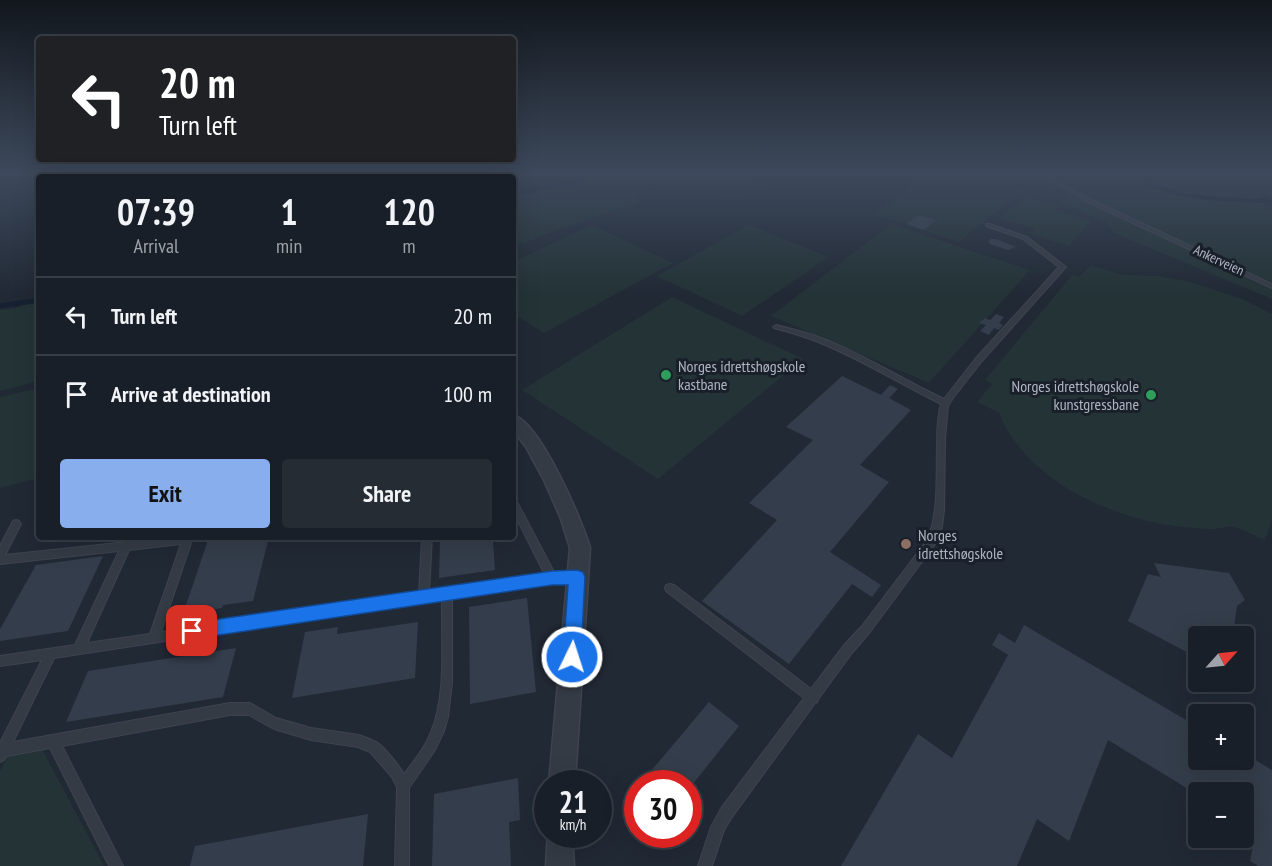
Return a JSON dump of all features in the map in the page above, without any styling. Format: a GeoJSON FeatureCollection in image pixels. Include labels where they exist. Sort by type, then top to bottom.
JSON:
{"type":"FeatureCollection","features":[{"type":"Feature","properties":{"kind":"street"},"geometry":{"type":"LineString","coordinates":[[516,423],[526,434],[575,527],[580,548],[563,770]]}},
{"type":"Feature","properties":{"kind":"street"},"geometry":{"type":"LineString","coordinates":[[559,848],[560,866]]}},
{"type":"Feature","properties":{"kind":"lane","name":"Ankerveien"},"geometry":{"type":"LineString","coordinates":[[1115,212],[1272,286]]}},
{"type":"Feature","properties":{"kind":"lane"},"geometry":{"type":"LineString","coordinates":[[705,866],[718,826],[848,648],[866,629],[932,541],[940,526],[940,478],[945,403],[1063,267],[1025,238],[988,225]]}},
{"type":"Feature","properties":{"kind":"lane"},"geometry":{"type":"LineString","coordinates":[[776,327],[791,329],[846,353],[945,403]]}},
{"type":"Feature","properties":{"kind":"lane"},"geometry":{"type":"LineString","coordinates":[[516,508],[552,578]]}},
{"type":"Feature","properties":{"kind":"lane"},"geometry":{"type":"LineString","coordinates":[[0,555],[16,524]]}},
{"type":"Feature","properties":{"kind":"lane"},"geometry":{"type":"LineString","coordinates":[[0,560],[80,550],[125,548],[175,540]]}},
{"type":"Feature","properties":{"kind":"lane"},"geometry":{"type":"LineString","coordinates":[[154,637],[187,540]]}},
{"type":"Feature","properties":{"kind":"lane"},"geometry":{"type":"LineString","coordinates":[[424,597],[428,540]]}},
{"type":"Feature","properties":{"kind":"lane"},"geometry":{"type":"LineString","coordinates":[[79,648],[125,548]]}},
{"type":"Feature","properties":{"kind":"lane"},"geometry":{"type":"LineString","coordinates":[[0,661],[447,593],[552,578],[577,577]]}},
{"type":"Feature","properties":{"kind":"lane"},"geometry":{"type":"LineString","coordinates":[[670,588],[813,698]]}},
{"type":"Feature","properties":{"kind":"lane"},"geometry":{"type":"LineString","coordinates":[[403,786],[426,755],[438,732],[444,710],[447,593]]}},
{"type":"Feature","properties":{"kind":"lane"},"geometry":{"type":"LineString","coordinates":[[2,753],[51,653]]}},
{"type":"Feature","properties":{"kind":"lane"},"geometry":{"type":"LineString","coordinates":[[2,753],[53,741],[230,709],[250,709],[274,723],[311,734],[359,741],[374,748],[396,773],[403,786],[402,866]]}},
{"type":"Feature","properties":{"kind":"lane"},"geometry":{"type":"LineString","coordinates":[[53,741],[116,866]]}},
{"type":"Feature","properties":{"kind":"shaded area"},"geometry":{"type":"Polygon","coordinates":[[[516,212],[610,212],[551,232],[523,244],[516,240],[516,212]]]}},
{"type":"Feature","properties":{"kind":"shaded area"},"geometry":{"type":"Polygon","coordinates":[[[875,212],[996,212],[959,242],[873,214],[875,212]]]}},
{"type":"Feature","properties":{"kind":"shaded area"},"geometry":{"type":"Polygon","coordinates":[[[1006,212],[1063,212],[1091,221],[1069,246],[1031,234],[1035,229],[999,218],[1006,212]]]}},
{"type":"Feature","properties":{"kind":"shaded area"},"geometry":{"type":"Polygon","coordinates":[[[1083,212],[1272,212],[1272,299],[1114,233],[1107,222],[1083,212]]]}},
{"type":"Feature","properties":{"kind":"shaded area"},"geometry":{"type":"Polygon","coordinates":[[[891,224],[1030,270],[929,383],[771,316],[891,224]]]}},
{"type":"Feature","properties":{"kind":"shaded area"},"geometry":{"type":"Polygon","coordinates":[[[592,225],[673,263],[544,333],[516,316],[516,261],[592,225]]]}},
{"type":"Feature","properties":{"kind":"shaded area"},"geometry":{"type":"Polygon","coordinates":[[[748,225],[829,257],[742,316],[657,276],[748,225]]]}},
{"type":"Feature","properties":{"kind":"shaded area"},"geometry":{"type":"Polygon","coordinates":[[[1091,265],[1123,275],[1158,276],[1191,282],[1242,299],[1272,314],[1272,519],[1265,540],[1232,527],[1195,528],[1142,520],[1092,502],[1046,474],[1011,436],[999,413],[977,402],[992,384],[985,380],[1072,275],[1079,277],[1091,265]]]}},
{"type":"Feature","properties":{"kind":"shaded area","name":"Norges idrettshøgskole kastbane"},"geometry":{"type":"Polygon","coordinates":[[[672,297],[803,359],[658,479],[522,390],[672,297]]]}},
{"type":"Feature","properties":{"kind":"shaded area"},"geometry":{"type":"Polygon","coordinates":[[[36,301],[36,382],[0,391],[0,310],[16,308],[36,301]]]}},
{"type":"Feature","properties":{"kind":"shaded area"},"geometry":{"type":"Polygon","coordinates":[[[36,389],[36,479],[0,488],[0,397],[36,389]]]}},
{"type":"Feature","properties":{"kind":"shaded area"},"geometry":{"type":"Polygon","coordinates":[[[41,747],[104,866],[0,866],[0,771],[10,753],[41,747]]]}},
{"type":"Feature","properties":{"kind":"building"},"geometry":{"type":"Polygon","coordinates":[[[919,215],[936,220],[924,230],[906,224],[919,215]]]}},
{"type":"Feature","properties":{"kind":"building"},"geometry":{"type":"Polygon","coordinates":[[[991,239],[1016,247],[1008,250],[990,244],[988,241],[991,239]]]}},
{"type":"Feature","properties":{"kind":"building"},"geometry":{"type":"Polygon","coordinates":[[[996,314],[1004,317],[999,323],[1003,325],[999,330],[994,328],[989,335],[980,331],[986,325],[979,323],[985,318],[990,320],[996,314]]]}},
{"type":"Feature","properties":{"kind":"building"},"geometry":{"type":"Polygon","coordinates":[[[842,376],[881,395],[890,385],[898,389],[889,398],[911,410],[860,465],[889,482],[830,552],[881,585],[872,597],[852,584],[789,664],[702,601],[777,520],[749,503],[813,440],[786,427],[842,376]]]}},
{"type":"Feature","properties":{"kind":"building"},"geometry":{"type":"Polygon","coordinates":[[[208,540],[268,540],[253,601],[223,605],[222,608],[202,611],[204,605],[185,608],[208,540]]]}},
{"type":"Feature","properties":{"kind":"building"},"geometry":{"type":"Polygon","coordinates":[[[440,540],[501,540],[493,541],[495,570],[439,578],[440,540]]]}},
{"type":"Feature","properties":{"kind":"building"},"geometry":{"type":"Polygon","coordinates":[[[103,556],[68,631],[0,641],[0,629],[36,565],[103,556]]]}},
{"type":"Feature","properties":{"kind":"building"},"geometry":{"type":"Polygon","coordinates":[[[1154,563],[1229,573],[1245,600],[1237,606],[1234,626],[1188,626],[1188,653],[1128,621],[1148,574],[1161,577],[1154,563]]]}},
{"type":"Feature","properties":{"kind":"building"},"geometry":{"type":"Polygon","coordinates":[[[527,598],[536,692],[470,704],[469,607],[527,598]]]}},
{"type":"Feature","properties":{"kind":"building"},"geometry":{"type":"Polygon","coordinates":[[[418,622],[415,678],[292,698],[305,632],[338,627],[337,634],[418,622]]]}},
{"type":"Feature","properties":{"kind":"building"},"geometry":{"type":"Polygon","coordinates":[[[1024,625],[1188,721],[1188,770],[1254,770],[1254,759],[1272,770],[1272,866],[1258,866],[1250,861],[1256,831],[1254,830],[1254,782],[1188,782],[1188,789],[1108,740],[1069,841],[1037,819],[1017,866],[841,866],[918,734],[952,758],[1008,655],[992,645],[999,633],[1015,643],[1024,625]]]}},
{"type":"Feature","properties":{"kind":"building"},"geometry":{"type":"Polygon","coordinates":[[[236,648],[223,697],[66,722],[88,671],[236,648]]]}},
{"type":"Feature","properties":{"kind":"building"},"geometry":{"type":"Polygon","coordinates":[[[709,702],[739,726],[702,772],[702,770],[652,770],[709,702]]]}},
{"type":"Feature","properties":{"kind":"building"},"geometry":{"type":"Polygon","coordinates":[[[518,778],[520,820],[509,822],[511,866],[432,866],[434,794],[518,778]]]}},
{"type":"Feature","properties":{"kind":"building"},"geometry":{"type":"Polygon","coordinates":[[[368,814],[363,866],[190,866],[195,846],[368,814]]]}},
{"type":"Feature","properties":{"kind":"waterway"},"geometry":{"type":"LineString","coordinates":[[0,306],[36,300]]}},
{"type":"Feature","properties":{"kind":"place","name":"Norges idrettshøgskole kastbane"},"geometry":{"type":"Point","coordinates":[666,375]}},
{"type":"Feature","properties":{"kind":"place","name":"Norges idrettshøgskole kunstgressbane"},"geometry":{"type":"Point","coordinates":[1151,395]}},
{"type":"Feature","properties":{"kind":"place","name":"Norges idrettshøgskole"},"geometry":{"type":"Point","coordinates":[906,544]}},
{"type":"Feature","properties":{"kind":"route"},"geometry":{"type":"LineString","coordinates":[[192,631],[552,578],[577,577],[572,657]]}}]}
